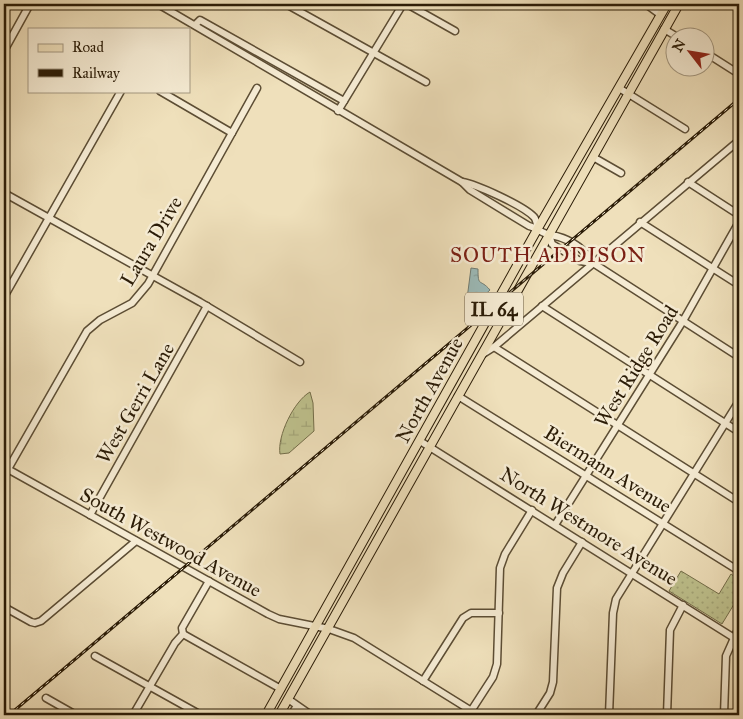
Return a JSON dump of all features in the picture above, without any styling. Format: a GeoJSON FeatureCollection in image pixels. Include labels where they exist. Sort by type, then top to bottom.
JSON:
{"type":"FeatureCollection","features":[{"type":"Feature","properties":{"kind":"main road","name":"North Avenue"},"geometry":{"type":"LineString","coordinates":[[266,715],[538,228],[667,4]]}},
{"type":"Feature","properties":{"kind":"main road","name":"North Avenue"},"geometry":{"type":"LineString","coordinates":[[279,715],[679,4]]}},
{"type":"Feature","properties":{"kind":"street"},"geometry":{"type":"LineString","coordinates":[[4,51],[30,4]]}},
{"type":"Feature","properties":{"kind":"street"},"geometry":{"type":"LineString","coordinates":[[158,4],[462,182],[470,190],[509,215],[549,235],[558,235],[570,242],[586,253],[593,263],[739,357]]}},
{"type":"Feature","properties":{"kind":"street"},"geometry":{"type":"LineString","coordinates":[[286,4],[426,82]]}},
{"type":"Feature","properties":{"kind":"street"},"geometry":{"type":"LineString","coordinates":[[338,110],[403,4]]}},
{"type":"Feature","properties":{"kind":"street"},"geometry":{"type":"LineString","coordinates":[[407,4],[455,31]]}},
{"type":"Feature","properties":{"kind":"street"},"geometry":{"type":"LineString","coordinates":[[646,4],[661,15]]}},
{"type":"Feature","properties":{"kind":"street"},"geometry":{"type":"LineString","coordinates":[[195,25],[200,20],[344,101]]}},
{"type":"Feature","properties":{"kind":"street"},"geometry":{"type":"LineString","coordinates":[[716,59],[739,74]]}},
{"type":"Feature","properties":{"kind":"street","name":"Laura Drive"},"geometry":{"type":"LineString","coordinates":[[6,468],[86,331],[100,320],[132,303],[153,276],[257,88]]}},
{"type":"Feature","properties":{"kind":"street"},"geometry":{"type":"LineString","coordinates":[[619,88],[685,129]]}},
{"type":"Feature","properties":{"kind":"street"},"geometry":{"type":"LineString","coordinates":[[4,297],[120,92]]}},
{"type":"Feature","properties":{"kind":"street"},"geometry":{"type":"LineString","coordinates":[[162,92],[232,133]]}},
{"type":"Feature","properties":{"kind":"street"},"geometry":{"type":"LineString","coordinates":[[483,354],[494,347],[688,182],[738,144]]}},
{"type":"Feature","properties":{"kind":"street"},"geometry":{"type":"LineString","coordinates":[[592,157],[621,173]]}},
{"type":"Feature","properties":{"kind":"street"},"geometry":{"type":"LineString","coordinates":[[462,182],[473,183],[535,217],[538,228]]}},
{"type":"Feature","properties":{"kind":"street"},"geometry":{"type":"LineString","coordinates":[[688,182],[739,215]]}},
{"type":"Feature","properties":{"kind":"street"},"geometry":{"type":"LineString","coordinates":[[4,193],[207,306],[300,362]]}},
{"type":"Feature","properties":{"kind":"street"},"geometry":{"type":"LineString","coordinates":[[640,222],[739,285]]}},
{"type":"Feature","properties":{"kind":"street","name":"West Ridge Road"},"geometry":{"type":"LineString","coordinates":[[555,525],[683,322],[739,222]]}},
{"type":"Feature","properties":{"kind":"street"},"geometry":{"type":"LineString","coordinates":[[549,235],[552,244],[580,261],[593,263]]}},
{"type":"Feature","properties":{"kind":"street","name":"West Gerri Lane"},"geometry":{"type":"LineString","coordinates":[[90,515],[207,306]]}},
{"type":"Feature","properties":{"kind":"street"},"geometry":{"type":"LineString","coordinates":[[542,306],[739,432]]}},
{"type":"Feature","properties":{"kind":"street"},"geometry":{"type":"LineString","coordinates":[[494,347],[739,502]]}},
{"type":"Feature","properties":{"kind":"street","name":"Biermann Avenue"},"geometry":{"type":"LineString","coordinates":[[458,396],[739,571]]}},
{"type":"Feature","properties":{"kind":"street"},"geometry":{"type":"LineString","coordinates":[[609,715],[613,608],[619,594],[739,401]]}},
{"type":"Feature","properties":{"kind":"street","name":"North Westmore Avenue"},"geometry":{"type":"LineString","coordinates":[[420,441],[736,639]]}},
{"type":"Feature","properties":{"kind":"street","name":"South Westwood Avenue"},"geometry":{"type":"LineString","coordinates":[[6,468],[280,619],[329,629],[358,640],[478,715]]}},
{"type":"Feature","properties":{"kind":"street"},"geometry":{"type":"LineString","coordinates":[[471,711],[496,667],[502,560],[532,510]]}},
{"type":"Feature","properties":{"kind":"street"},"geometry":{"type":"LineString","coordinates":[[4,607],[31,622],[41,621],[136,541]]}},
{"type":"Feature","properties":{"kind":"street"},"geometry":{"type":"LineString","coordinates":[[536,715],[550,692],[553,682],[557,588],[563,573],[582,542]]}},
{"type":"Feature","properties":{"kind":"street"},"geometry":{"type":"LineString","coordinates":[[183,634],[182,628],[209,581]]}},
{"type":"Feature","properties":{"kind":"street"},"geometry":{"type":"LineString","coordinates":[[667,715],[670,630],[683,606]]}},
{"type":"Feature","properties":{"kind":"street"},"geometry":{"type":"LineString","coordinates":[[423,681],[463,618],[471,613],[499,613]]}},
{"type":"Feature","properties":{"kind":"street"},"geometry":{"type":"LineString","coordinates":[[724,715],[726,656],[736,639],[739,628]]}},
{"type":"Feature","properties":{"kind":"street"},"geometry":{"type":"LineString","coordinates":[[133,715],[174,643],[183,634]]}},
{"type":"Feature","properties":{"kind":"street"},"geometry":{"type":"LineString","coordinates":[[183,634],[280,689]]}},
{"type":"Feature","properties":{"kind":"street"},"geometry":{"type":"LineString","coordinates":[[95,656],[201,715]]}},
{"type":"Feature","properties":{"kind":"street"},"geometry":{"type":"LineString","coordinates":[[46,698],[76,715]]}},
{"type":"Feature","properties":{"kind":"street"},"geometry":{"type":"LineString","coordinates":[[288,700],[311,715]]}},
{"type":"Feature","properties":{"kind":"street"},"geometry":{"type":"LineString","coordinates":[[291,715],[297,706]]}},
{"type":"Feature","properties":{"kind":"green space"},"geometry":{"type":"Polygon","coordinates":[[[310,392],[313,403],[314,431],[289,453],[280,454],[281,438],[288,420],[298,403],[310,392]]]}},
{"type":"Feature","properties":{"kind":"green space"},"geometry":{"type":"Polygon","coordinates":[[[681,571],[719,594],[731,574],[739,580],[739,596],[722,624],[669,591],[681,571]]]}},
{"type":"Feature","properties":{"kind":"water"},"geometry":{"type":"Polygon","coordinates":[[[471,268],[478,269],[479,281],[490,290],[468,310],[467,299],[471,268]]]}},
{"type":"Feature","properties":{"kind":"railway"},"geometry":{"type":"LineString","coordinates":[[9,715],[739,99]]}},
{"type":"Feature","properties":{"kind":"district","name":"SOUTH ADDISON"},"geometry":{"type":"Point","coordinates":[548,255]}}]}
